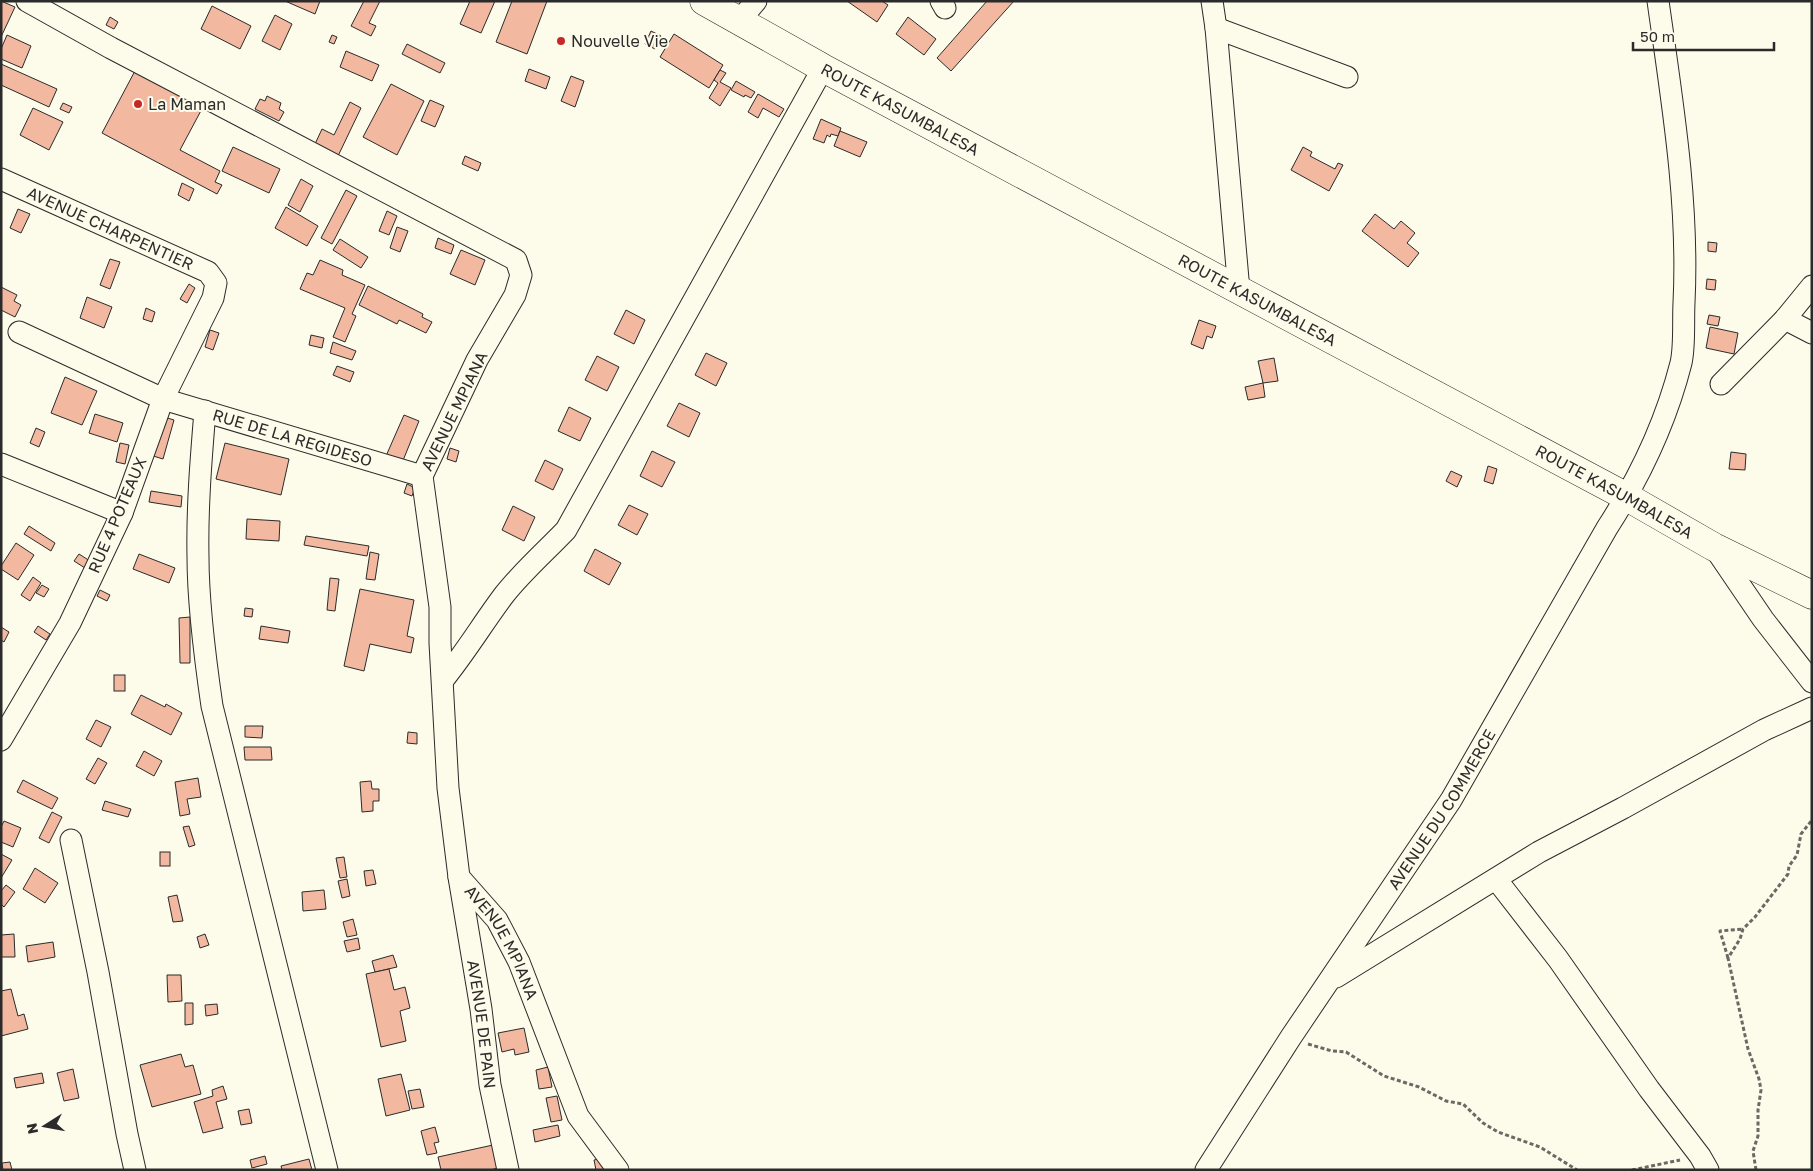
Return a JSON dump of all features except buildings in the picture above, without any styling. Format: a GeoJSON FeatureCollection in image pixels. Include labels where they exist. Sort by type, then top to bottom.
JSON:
{"type":"FeatureCollection","features":[{"type":"Feature","properties":{"kind":"highway","name":"ROUTE KASUMBALESA"},"geometry":{"type":"LineString","coordinates":[[704,1],[748,11],[823,68],[1627,497],[1714,547],[1812,595]]}},
{"type":"Feature","properties":{"kind":"street","name":"AVENUE MPIANA"},"geometry":{"type":"LineString","coordinates":[[27,1],[111,48],[516,260],[521,276],[515,294],[478,360],[422,476],[440,607],[448,788],[459,877],[497,920],[519,962],[578,1116],[618,1170]]}},
{"type":"Feature","properties":{"kind":"street"},"geometry":{"type":"LineString","coordinates":[[1212,1],[1239,291]]}},
{"type":"Feature","properties":{"kind":"street","name":"AVENUE DU COMMERCE"},"geometry":{"type":"LineString","coordinates":[[1206,1170],[1328,981],[1451,800],[1607,528],[1627,497],[1657,435],[1681,361],[1686,268],[1678,148],[1658,1]]}},
{"type":"Feature","properties":{"kind":"street"},"geometry":{"type":"LineString","coordinates":[[1216,28],[1347,77]]}},
{"type":"Feature","properties":{"kind":"street"},"geometry":{"type":"LineString","coordinates":[[443,680],[460,660],[480,626],[506,592],[566,530],[823,68]]}},
{"type":"Feature","properties":{"kind":"street","name":"AVENUE CHARPENTIER"},"geometry":{"type":"LineString","coordinates":[[1,180],[208,272],[216,283]]}},
{"type":"Feature","properties":{"kind":"street","name":"RUE 4 POTEAUX"},"geometry":{"type":"LineString","coordinates":[[1,740],[70,623],[122,512],[163,399],[213,298],[216,283]]}},
{"type":"Feature","properties":{"kind":"street"},"geometry":{"type":"LineString","coordinates":[[1721,384],[1785,319],[1812,286]]}},
{"type":"Feature","properties":{"kind":"street"},"geometry":{"type":"LineString","coordinates":[[1785,319],[1812,333]]}},
{"type":"Feature","properties":{"kind":"street","name":"RUE DE LA REGIDESO"},"geometry":{"type":"LineString","coordinates":[[19,332],[163,399],[422,476]]}},
{"type":"Feature","properties":{"kind":"street"},"geometry":{"type":"LineString","coordinates":[[205,411],[200,470],[198,557],[206,662],[212,706],[328,1170]]}},
{"type":"Feature","properties":{"kind":"street"},"geometry":{"type":"LineString","coordinates":[[1,464],[122,512]]}},
{"type":"Feature","properties":{"kind":"street"},"geometry":{"type":"LineString","coordinates":[[1714,547],[1763,619],[1812,682]]}},
{"type":"Feature","properties":{"kind":"street"},"geometry":{"type":"LineString","coordinates":[[1328,981],[1538,852],[1623,808],[1755,734],[1812,708]]}},
{"type":"Feature","properties":{"kind":"street"},"geometry":{"type":"LineString","coordinates":[[71,840],[135,1170]]}},
{"type":"Feature","properties":{"kind":"street","name":"AVENUE DE PAIN"},"geometry":{"type":"LineString","coordinates":[[459,877],[481,1009],[490,1085],[508,1170]]}},
{"type":"Feature","properties":{"kind":"street"},"geometry":{"type":"LineString","coordinates":[[1496,878],[1558,959],[1649,1089],[1704,1163]]}},
{"type":"Feature","properties":{"kind":"path"},"geometry":{"type":"LineString","coordinates":[[1728,958],[1740,939],[1743,930],[1755,918],[1788,874],[1789,866],[1796,855],[1801,834],[1812,820]]}},
{"type":"Feature","properties":{"kind":"path"},"geometry":{"type":"LineString","coordinates":[[1743,930],[1720,931],[1728,958],[1748,1049],[1761,1090],[1758,1110],[1758,1136],[1753,1151],[1756,1170]]}},
{"type":"Feature","properties":{"kind":"path"},"geometry":{"type":"LineString","coordinates":[[1292,1037],[1314,1047],[1346,1052],[1384,1076],[1419,1087],[1446,1101],[1463,1104],[1483,1123],[1498,1132],[1540,1147],[1577,1170]]}},
{"type":"Feature","properties":{"kind":"path"},"geometry":{"type":"LineString","coordinates":[[1632,1170],[1643,1167],[1704,1163]]}},
{"type":"Feature","properties":{"kind":"place","name":"Nouvelle Vie"},"geometry":{"type":"Point","coordinates":[561,41]}},
{"type":"Feature","properties":{"kind":"place","name":"La Maman"},"geometry":{"type":"Point","coordinates":[138,104]}}]}
